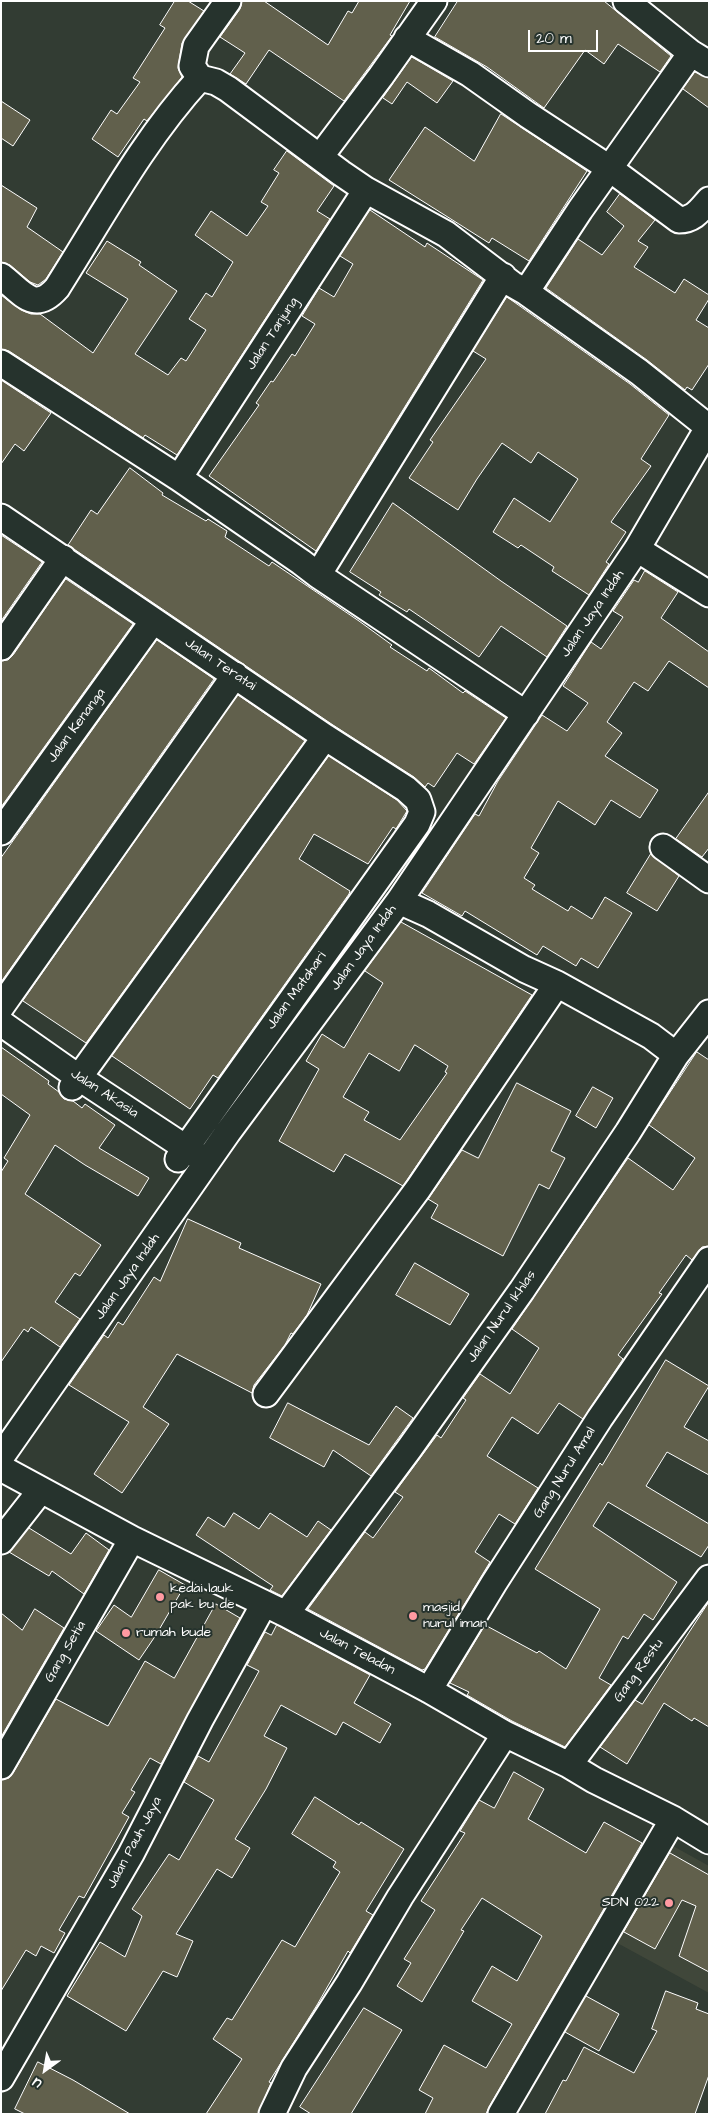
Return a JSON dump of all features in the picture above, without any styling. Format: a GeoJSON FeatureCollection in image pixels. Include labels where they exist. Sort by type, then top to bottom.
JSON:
{"type":"FeatureCollection","features":[{"type":"Feature","properties":{"kind":"street"},"geometry":{"type":"LineString","coordinates":[[228,1],[196,46],[192,66],[200,78],[216,82],[228,89],[366,190],[446,234],[502,276],[640,372],[708,426]]}},
{"type":"Feature","properties":{"kind":"street"},"geometry":{"type":"LineString","coordinates":[[320,157],[434,1]]}},
{"type":"Feature","properties":{"kind":"street"},"geometry":{"type":"LineString","coordinates":[[526,292],[609,168],[700,58],[626,1]]}},
{"type":"Feature","properties":{"kind":"street"},"geometry":{"type":"LineString","coordinates":[[407,38],[470,74],[528,116],[609,168],[680,220],[688,220],[694,217],[709,200]]}},
{"type":"Feature","properties":{"kind":"street"},"geometry":{"type":"LineString","coordinates":[[1,276],[33,301],[40,301],[49,297],[57,288],[147,145],[179,100],[200,78]]}},
{"type":"Feature","properties":{"kind":"street","name":"Jalan Tanjung"},"geometry":{"type":"LineString","coordinates":[[179,478],[366,190]]}},
{"type":"Feature","properties":{"kind":"street"},"geometry":{"type":"LineString","coordinates":[[318,576],[502,276]]}},
{"type":"Feature","properties":{"kind":"street"},"geometry":{"type":"LineString","coordinates":[[1,363],[179,478],[301,562],[318,576],[526,714]]}},
{"type":"Feature","properties":{"kind":"street","name":"Jalan Jaya Indah"},"geometry":{"type":"LineString","coordinates":[[1,1457],[204,1169],[399,901],[637,549],[708,426]]}},
{"type":"Feature","properties":{"kind":"street","name":"Jalan Teratai"},"geometry":{"type":"LineString","coordinates":[[1,517],[325,737],[406,789],[418,800],[422,812],[417,824]]}},
{"type":"Feature","properties":{"kind":"street"},"geometry":{"type":"LineString","coordinates":[[637,549],[709,594]]}},
{"type":"Feature","properties":{"kind":"street"},"geometry":{"type":"LineString","coordinates":[[1,647],[63,558]]}},
{"type":"Feature","properties":{"kind":"street","name":"Jalan Kenanga"},"geometry":{"type":"LineString","coordinates":[[1,832],[153,621]]}},
{"type":"Feature","properties":{"kind":"street"},"geometry":{"type":"LineString","coordinates":[[1,1007],[235,675]]}},
{"type":"Feature","properties":{"kind":"street"},"geometry":{"type":"LineString","coordinates":[[75,1082],[325,737]]}},
{"type":"Feature","properties":{"kind":"street","name":"Jalan Matahari"},"geometry":{"type":"LineString","coordinates":[[182,1153],[417,824]]}},
{"type":"Feature","properties":{"kind":"street"},"geometry":{"type":"LineString","coordinates":[[663,847],[709,880]]}},
{"type":"Feature","properties":{"kind":"street"},"geometry":{"type":"LineString","coordinates":[[399,901],[428,914],[524,969],[557,984],[651,1036],[676,1055]]}},
{"type":"Feature","properties":{"kind":"street"},"geometry":{"type":"LineString","coordinates":[[266,1394],[418,1189],[557,984]]}},
{"type":"Feature","properties":{"kind":"street","name":"Jalan Nurul Ikhlas"},"geometry":{"type":"LineString","coordinates":[[275,1609],[409,1449],[522,1290],[628,1132],[676,1055],[709,1013]]}},
{"type":"Feature","properties":{"kind":"street","name":"Jalan Akasia"},"geometry":{"type":"LineString","coordinates":[[1,1023],[75,1082]]}},
{"type":"Feature","properties":{"kind":"street","name":"Jalan Akasia"},"geometry":{"type":"LineString","coordinates":[[1,1039],[75,1082],[204,1169]]}},
{"type":"Feature","properties":{"kind":"street","name":"Gang Nurul Amal"},"geometry":{"type":"LineString","coordinates":[[430,1690],[494,1583],[600,1418],[709,1260]]}},
{"type":"Feature","properties":{"kind":"street","name":"Jalan Teladan"},"geometry":{"type":"LineString","coordinates":[[1,1468],[132,1539],[275,1609],[430,1690],[505,1734],[569,1765],[709,1841]]}},
{"type":"Feature","properties":{"kind":"street"},"geometry":{"type":"LineString","coordinates":[[1,1541],[41,1490]]}},
{"type":"Feature","properties":{"kind":"street","name":"Gang Setia"},"geometry":{"type":"LineString","coordinates":[[1,1766],[132,1539]]}},
{"type":"Feature","properties":{"kind":"street","name":"Gang Restu"},"geometry":{"type":"LineString","coordinates":[[569,1765],[709,1578]]}},
{"type":"Feature","properties":{"kind":"street","name":"Jalan Pauh Jaya"},"geometry":{"type":"LineString","coordinates":[[1,2078],[131,1854],[200,1720],[275,1609]]}},
{"type":"Feature","properties":{"kind":"street"},"geometry":{"type":"LineString","coordinates":[[272,2114],[294,2068],[349,1983],[400,1897],[505,1734]]}},
{"type":"Feature","properties":{"kind":"street"},"geometry":{"type":"LineString","coordinates":[[501,2114],[673,1820]]}},
{"type":"Feature","properties":{"kind":"shaded area","name":"SDN 022"},"geometry":{"type":"Polygon","coordinates":[[[664,1841],[709,1866],[709,1993],[610,1939],[664,1841]]]}},
{"type":"Feature","properties":{"kind":"building"},"geometry":{"type":"Polygon","coordinates":[[[175,1],[188,1],[204,11],[182,43],[178,68],[182,77],[147,121],[144,119],[118,157],[92,139],[111,110],[117,114],[140,82],[133,78],[165,28],[160,25],[175,1]]]}},
{"type":"Feature","properties":{"kind":"building"},"geometry":{"type":"Polygon","coordinates":[[[242,1],[264,1],[328,45],[348,11],[352,13],[359,1],[410,1],[390,35],[392,36],[344,101],[269,50],[246,84],[230,74],[245,53],[220,37],[240,9],[242,1]]]}},
{"type":"Feature","properties":{"kind":"building"},"geometry":{"type":"Polygon","coordinates":[[[458,1],[604,1],[671,56],[660,72],[618,44],[604,64],[585,50],[544,108],[487,67],[435,37],[458,1]]]}},
{"type":"Feature","properties":{"kind":"building"},"geometry":{"type":"Polygon","coordinates":[[[412,57],[453,81],[437,103],[407,82],[392,104],[383,98],[412,57]]]}},
{"type":"Feature","properties":{"kind":"building"},"geometry":{"type":"Polygon","coordinates":[[[695,72],[709,78],[709,108],[683,89],[695,72]]]}},
{"type":"Feature","properties":{"kind":"building"},"geometry":{"type":"Polygon","coordinates":[[[1,101],[30,120],[13,146],[1,138],[1,101]]]}},
{"type":"Feature","properties":{"kind":"building"},"geometry":{"type":"Polygon","coordinates":[[[501,114],[587,171],[529,261],[492,238],[489,243],[389,180],[425,127],[474,161],[501,114]]]}},
{"type":"Feature","properties":{"kind":"building"},"geometry":{"type":"Polygon","coordinates":[[[287,151],[334,186],[317,211],[330,219],[177,455],[145,435],[143,438],[9,351],[1,349],[1,295],[21,310],[31,314],[40,314],[93,353],[128,299],[86,273],[107,241],[141,262],[139,265],[177,291],[135,354],[168,375],[181,358],[186,361],[206,330],[189,319],[206,293],[212,297],[233,262],[195,235],[211,211],[247,236],[268,206],[261,202],[279,173],[274,170],[287,151]]]}},
{"type":"Feature","properties":{"kind":"building"},"geometry":{"type":"Polygon","coordinates":[[[1,185],[37,208],[27,227],[63,252],[46,279],[38,285],[30,282],[10,265],[1,262],[1,185]]]}},
{"type":"Feature","properties":{"kind":"building"},"geometry":{"type":"Polygon","coordinates":[[[620,194],[655,220],[638,241],[648,247],[634,267],[675,293],[684,279],[709,295],[709,299],[696,320],[709,328],[709,364],[692,390],[687,387],[685,390],[647,360],[546,288],[578,239],[602,255],[624,226],[607,212],[620,194]]]}},
{"type":"Feature","properties":{"kind":"building"},"geometry":{"type":"Polygon","coordinates":[[[370,210],[425,247],[427,243],[483,280],[316,551],[209,476],[259,405],[256,403],[271,381],[273,382],[292,354],[295,356],[315,324],[302,316],[319,288],[334,297],[353,264],[340,256],[370,210]]]}},
{"type":"Feature","properties":{"kind":"building"},"geometry":{"type":"Polygon","coordinates":[[[507,297],[630,384],[669,415],[641,459],[651,466],[611,522],[626,532],[606,562],[609,564],[589,595],[552,571],[554,567],[521,545],[518,548],[493,532],[514,498],[550,522],[578,479],[538,452],[531,463],[502,443],[458,510],[409,478],[433,442],[430,440],[486,359],[473,351],[507,297]]]}},
{"type":"Feature","properties":{"kind":"building"},"geometry":{"type":"Polygon","coordinates":[[[1,380],[51,413],[24,451],[15,444],[1,464],[1,380]]]}},
{"type":"Feature","properties":{"kind":"building"},"geometry":{"type":"Polygon","coordinates":[[[130,468],[163,493],[162,495],[227,531],[225,537],[269,566],[272,562],[359,621],[392,645],[390,647],[427,671],[429,668],[463,693],[465,691],[506,718],[474,764],[457,753],[434,787],[428,783],[425,787],[414,777],[333,725],[68,545],[91,510],[97,514],[130,468]]]}},
{"type":"Feature","properties":{"kind":"building"},"geometry":{"type":"Polygon","coordinates":[[[393,503],[567,626],[547,657],[501,626],[479,657],[409,609],[407,612],[379,595],[381,592],[350,572],[393,503]]]}},
{"type":"Feature","properties":{"kind":"building"},"geometry":{"type":"Polygon","coordinates":[[[1,535],[42,562],[1,621],[1,535]]]}},
{"type":"Feature","properties":{"kind":"building"},"geometry":{"type":"Polygon","coordinates":[[[645,571],[678,592],[661,618],[709,652],[709,688],[669,661],[648,691],[634,682],[607,722],[622,733],[605,756],[658,790],[640,818],[611,800],[595,825],[558,801],[531,848],[539,853],[524,878],[535,885],[532,889],[568,911],[571,906],[592,919],[605,897],[632,913],[598,968],[581,958],[576,966],[543,946],[537,955],[465,911],[462,916],[422,893],[475,814],[479,816],[498,781],[542,715],[567,731],[588,703],[563,686],[591,642],[601,649],[623,617],[613,611],[634,580],[638,582],[645,571]]]}},
{"type":"Feature","properties":{"kind":"building"},"geometry":{"type":"Polygon","coordinates":[[[66,579],[133,624],[1,807],[1,661],[8,660],[13,655],[66,579]]]}},
{"type":"Feature","properties":{"kind":"building"},"geometry":{"type":"Polygon","coordinates":[[[157,640],[214,679],[1,982],[1,858],[157,640]]]}},
{"type":"Feature","properties":{"kind":"building"},"geometry":{"type":"Polygon","coordinates":[[[238,695],[305,741],[86,1043],[23,1001],[238,695]]]}},
{"type":"Feature","properties":{"kind":"building"},"geometry":{"type":"Polygon","coordinates":[[[329,756],[397,800],[407,811],[396,829],[393,827],[368,864],[314,834],[299,859],[350,891],[349,894],[218,1078],[213,1075],[190,1109],[112,1056],[329,756]]]}},
{"type":"Feature","properties":{"kind":"building"},"geometry":{"type":"Polygon","coordinates":[[[709,792],[709,848],[702,857],[676,839],[709,792]]]}},
{"type":"Feature","properties":{"kind":"building"},"geometry":{"type":"Polygon","coordinates":[[[651,854],[679,876],[657,911],[627,893],[651,854]]]}},
{"type":"Feature","properties":{"kind":"building"},"geometry":{"type":"Polygon","coordinates":[[[401,922],[532,995],[403,1186],[345,1154],[334,1172],[279,1141],[319,1069],[306,1061],[322,1034],[344,1048],[383,983],[365,971],[401,922]],[[415,1045],[399,1071],[369,1053],[343,1097],[369,1112],[364,1120],[400,1140],[447,1073],[445,1072],[448,1066],[415,1045]]]}},
{"type":"Feature","properties":{"kind":"building"},"geometry":{"type":"Polygon","coordinates":[[[1,1047],[49,1081],[48,1084],[59,1092],[64,1099],[73,1101],[82,1108],[85,1104],[115,1125],[99,1148],[149,1178],[138,1196],[55,1145],[25,1194],[101,1245],[80,1276],[75,1273],[55,1302],[80,1319],[60,1347],[31,1327],[28,1332],[24,1329],[1,1362],[1,1172],[8,1161],[4,1158],[30,1115],[1,1094],[1,1047]]]}},
{"type":"Feature","properties":{"kind":"building"},"geometry":{"type":"Polygon","coordinates":[[[697,1052],[709,1060],[709,1246],[702,1247],[692,1260],[686,1255],[659,1293],[662,1294],[618,1355],[623,1359],[583,1419],[559,1403],[538,1434],[512,1417],[487,1456],[538,1488],[515,1524],[499,1514],[475,1552],[490,1562],[425,1669],[422,1670],[308,1609],[365,1532],[373,1538],[403,1497],[395,1492],[437,1435],[441,1438],[466,1400],[463,1398],[480,1374],[510,1394],[539,1348],[512,1329],[628,1158],[673,1190],[695,1158],[649,1125],[697,1052]]]}},
{"type":"Feature","properties":{"kind":"building"},"geometry":{"type":"Polygon","coordinates":[[[517,1083],[571,1111],[551,1151],[565,1158],[549,1189],[539,1184],[503,1256],[431,1218],[438,1205],[428,1199],[462,1150],[478,1158],[517,1083]]]}},
{"type":"Feature","properties":{"kind":"building"},"geometry":{"type":"Polygon","coordinates":[[[593,1087],[613,1098],[596,1128],[576,1116],[593,1087]]]}},
{"type":"Feature","properties":{"kind":"building"},"geometry":{"type":"Polygon","coordinates":[[[188,1219],[241,1243],[239,1248],[321,1284],[307,1315],[293,1334],[291,1333],[285,1345],[254,1385],[252,1393],[177,1354],[143,1407],[169,1424],[122,1493],[94,1474],[129,1422],[69,1385],[104,1335],[108,1338],[118,1322],[123,1325],[154,1277],[160,1281],[188,1219]]]}},
{"type":"Feature","properties":{"kind":"building"},"geometry":{"type":"Polygon","coordinates":[[[415,1263],[469,1294],[450,1325],[396,1295],[415,1263]]]}},
{"type":"Feature","properties":{"kind":"building"},"geometry":{"type":"Polygon","coordinates":[[[666,1360],[709,1386],[684,1427],[709,1441],[709,1475],[667,1452],[646,1486],[709,1524],[709,1545],[701,1557],[608,1502],[593,1526],[677,1582],[653,1620],[644,1614],[628,1639],[623,1636],[599,1678],[611,1685],[565,1747],[512,1721],[467,1695],[469,1692],[450,1683],[485,1625],[537,1653],[539,1651],[566,1669],[600,1609],[535,1569],[600,1463],[602,1465],[666,1360]]]}},
{"type":"Feature","properties":{"kind":"building"},"geometry":{"type":"Polygon","coordinates":[[[288,1403],[369,1445],[396,1406],[413,1418],[371,1476],[333,1450],[324,1467],[270,1438],[288,1403]]]}},
{"type":"Feature","properties":{"kind":"building"},"geometry":{"type":"Polygon","coordinates":[[[234,1513],[259,1529],[270,1513],[307,1537],[318,1521],[331,1530],[282,1596],[270,1590],[273,1586],[196,1535],[208,1517],[224,1527],[234,1513]]]}},
{"type":"Feature","properties":{"kind":"building"},"geometry":{"type":"Polygon","coordinates":[[[29,1528],[71,1554],[86,1533],[109,1550],[84,1594],[52,1571],[49,1576],[9,1552],[29,1528]]]}},
{"type":"Feature","properties":{"kind":"building"},"geometry":{"type":"Polygon","coordinates":[[[159,1570],[185,1585],[139,1660],[96,1631],[114,1605],[131,1617],[159,1570]]]}},
{"type":"Feature","properties":{"kind":"building"},"geometry":{"type":"Polygon","coordinates":[[[709,1602],[709,1727],[694,1718],[692,1721],[664,1703],[627,1764],[600,1747],[635,1700],[642,1704],[709,1602]]]}},
{"type":"Feature","properties":{"kind":"building"},"geometry":{"type":"Polygon","coordinates":[[[216,1604],[240,1618],[161,1764],[150,1758],[131,1790],[135,1792],[122,1813],[129,1817],[84,1898],[79,1896],[59,1930],[65,1933],[54,1953],[41,1946],[36,1956],[26,1950],[1,1991],[1,1780],[9,1778],[13,1773],[56,1699],[108,1726],[145,1661],[174,1678],[216,1604]]]}},
{"type":"Feature","properties":{"kind":"building"},"geometry":{"type":"Polygon","coordinates":[[[35,1609],[64,1628],[1,1737],[1,1613],[22,1630],[35,1609]]]}},
{"type":"Feature","properties":{"kind":"building"},"geometry":{"type":"Polygon","coordinates":[[[277,1625],[370,1675],[354,1703],[391,1724],[380,1743],[343,1722],[336,1735],[281,1705],[264,1736],[287,1748],[266,1789],[235,1839],[250,1848],[232,1878],[217,1869],[176,1934],[193,1941],[177,1977],[163,1971],[126,2031],[67,1996],[100,1942],[125,1957],[142,1916],[132,1909],[169,1854],[179,1860],[214,1800],[184,1782],[198,1756],[209,1762],[259,1671],[247,1665],[265,1632],[271,1635],[277,1625]]]}},
{"type":"Feature","properties":{"kind":"building"},"geometry":{"type":"Polygon","coordinates":[[[514,1772],[544,1789],[528,1819],[586,1853],[604,1822],[642,1843],[486,2114],[425,2114],[433,2098],[419,2090],[444,2045],[486,2068],[512,2024],[472,2001],[492,1966],[517,1981],[542,1936],[482,1898],[461,1930],[464,1931],[422,2002],[397,1986],[411,1963],[404,1959],[435,1910],[421,1901],[465,1833],[460,1831],[479,1800],[494,1808],[514,1772]]]}},
{"type":"Feature","properties":{"kind":"building"},"geometry":{"type":"Polygon","coordinates":[[[315,1797],[359,1825],[361,1822],[404,1849],[366,1911],[373,1915],[350,1953],[348,1951],[269,2082],[271,2083],[258,2114],[206,2114],[242,2059],[213,2039],[227,2018],[232,2020],[282,1940],[295,1947],[340,1872],[333,1867],[336,1862],[292,1834],[315,1797]]]}},
{"type":"Feature","properties":{"kind":"building"},"geometry":{"type":"Polygon","coordinates":[[[670,1853],[709,1875],[709,1972],[679,1956],[696,1906],[682,1900],[655,1949],[624,1932],[670,1853]]]}},
{"type":"Feature","properties":{"kind":"building"},"geometry":{"type":"Polygon","coordinates":[[[666,1991],[698,2003],[696,2009],[709,2014],[709,2075],[695,2114],[545,2114],[563,2080],[566,2081],[584,2047],[634,2073],[657,2031],[652,2029],[666,1991]]]}},
{"type":"Feature","properties":{"kind":"building"},"geometry":{"type":"Polygon","coordinates":[[[586,1996],[619,2014],[599,2051],[565,2032],[586,1996]]]}},
{"type":"Feature","properties":{"kind":"building"},"geometry":{"type":"Polygon","coordinates":[[[364,2008],[402,2030],[351,2114],[311,2114],[300,2107],[364,2008]]]}},
{"type":"Feature","properties":{"kind":"building"},"geometry":{"type":"Polygon","coordinates":[[[38,2062],[73,2080],[130,2114],[25,2114],[15,2109],[38,2062]]]}},
{"type":"Feature","properties":{"kind":"place","name":"kedai lauk pak bu de"},"geometry":{"type":"Point","coordinates":[160,1597]}},
{"type":"Feature","properties":{"kind":"place","name":"masjid nurul iman"},"geometry":{"type":"Point","coordinates":[413,1616]}},
{"type":"Feature","properties":{"kind":"place","name":"rumah bude"},"geometry":{"type":"Point","coordinates":[126,1633]}},
{"type":"Feature","properties":{"kind":"place","name":"SDN 022"},"geometry":{"type":"Point","coordinates":[669,1903]}}]}
